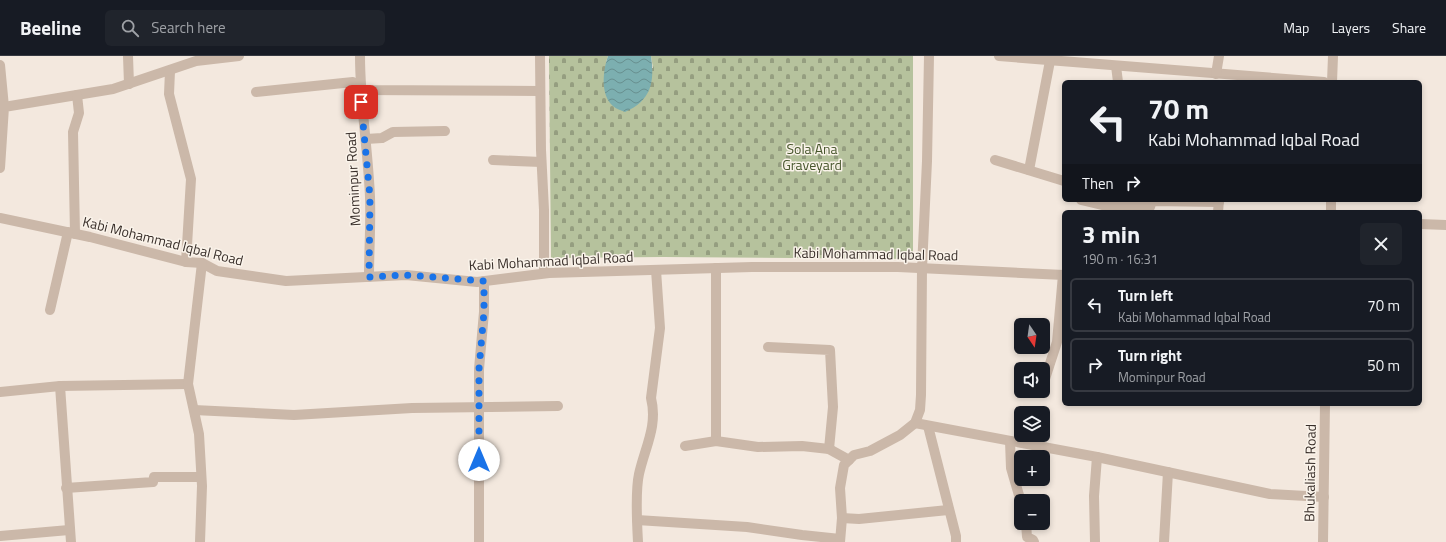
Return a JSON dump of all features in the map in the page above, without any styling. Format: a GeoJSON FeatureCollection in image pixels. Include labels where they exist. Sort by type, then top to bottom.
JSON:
{"type":"FeatureCollection","features":[{"type":"Feature","properties":{"kind":"street"},"geometry":{"type":"LineString","coordinates":[[128,56],[129,84]]}},
{"type":"Feature","properties":{"kind":"street"},"geometry":{"type":"LineString","coordinates":[[4,107],[113,89],[196,61],[239,56]]}},
{"type":"Feature","properties":{"kind":"street","name":"Mominpur Road"},"geometry":{"type":"LineString","coordinates":[[360,56],[360,90],[366,139],[370,197],[369,277]]}},
{"type":"Feature","properties":{"kind":"street"},"geometry":{"type":"LineString","coordinates":[[540,56],[544,273]]}},
{"type":"Feature","properties":{"kind":"street"},"geometry":{"type":"LineString","coordinates":[[637,520],[747,527],[840,540],[842,518],[840,488],[844,465],[854,455],[870,451],[900,435],[915,423],[920,410],[922,395],[922,268],[927,161],[929,56]]}},
{"type":"Feature","properties":{"kind":"street"},"geometry":{"type":"LineString","coordinates":[[999,56],[1050,60],[1098,60],[1116,66],[1216,74],[1229,78],[1276,80]]}},
{"type":"Feature","properties":{"kind":"street"},"geometry":{"type":"LineString","coordinates":[[1216,74],[1219,56]]}},
{"type":"Feature","properties":{"kind":"street"},"geometry":{"type":"LineString","coordinates":[[1332,80],[1333,56]]}},
{"type":"Feature","properties":{"kind":"street"},"geometry":{"type":"LineString","coordinates":[[1030,170],[1050,60]]}},
{"type":"Feature","properties":{"kind":"street"},"geometry":{"type":"LineString","coordinates":[[0,65],[4,107],[0,168]]}},
{"type":"Feature","properties":{"kind":"street"},"geometry":{"type":"LineString","coordinates":[[1116,66],[1118,80]]}},
{"type":"Feature","properties":{"kind":"street"},"geometry":{"type":"LineString","coordinates":[[170,71],[169,94],[190,180],[186,262]]}},
{"type":"Feature","properties":{"kind":"street"},"geometry":{"type":"LineString","coordinates":[[256,92],[353,82],[360,90],[540,91]]}},
{"type":"Feature","properties":{"kind":"street"},"geometry":{"type":"LineString","coordinates":[[50,310],[71,233],[73,132],[79,113],[77,95]]}},
{"type":"Feature","properties":{"kind":"street"},"geometry":{"type":"LineString","coordinates":[[366,139],[382,138],[393,132],[445,131]]}},
{"type":"Feature","properties":{"kind":"street"},"geometry":{"type":"LineString","coordinates":[[493,160],[541,162]]}},
{"type":"Feature","properties":{"kind":"street"},"geometry":{"type":"LineString","coordinates":[[995,160],[1062,180]]}},
{"type":"Feature","properties":{"kind":"street"},"geometry":{"type":"LineString","coordinates":[[1088,202],[1102,206],[1150,207],[1152,202]]}},
{"type":"Feature","properties":{"kind":"street"},"geometry":{"type":"LineString","coordinates":[[1169,202],[1219,205]]}},
{"type":"Feature","properties":{"kind":"street","name":"Kabi Mohammad Iqbal Road"},"geometry":{"type":"LineString","coordinates":[[0,218],[71,233],[186,262],[202,264],[217,271],[286,281],[406,275],[484,281],[544,273],[716,268],[922,268],[1062,274]]}},
{"type":"Feature","properties":{"kind":"street"},"geometry":{"type":"LineString","coordinates":[[1422,224],[1446,225]]}},
{"type":"Feature","properties":{"kind":"street"},"geometry":{"type":"LineString","coordinates":[[200,542],[202,486],[198,434],[188,384],[202,264]]}},
{"type":"Feature","properties":{"kind":"street"},"geometry":{"type":"LineString","coordinates":[[716,268],[716,441]]}},
{"type":"Feature","properties":{"kind":"street"},"geometry":{"type":"LineString","coordinates":[[638,542],[637,520],[639,474],[652,435],[653,406],[651,398],[660,328],[656,270]]}},
{"type":"Feature","properties":{"kind":"street"},"geometry":{"type":"LineString","coordinates":[[479,542],[479,408],[484,281]]}},
{"type":"Feature","properties":{"kind":"street"},"geometry":{"type":"LineString","coordinates":[[1050,363],[1057,342],[1062,293]]}},
{"type":"Feature","properties":{"kind":"street"},"geometry":{"type":"LineString","coordinates":[[768,347],[830,350],[833,407],[830,449]]}},
{"type":"Feature","properties":{"kind":"street"},"geometry":{"type":"LineString","coordinates":[[0,392],[60,386],[188,384]]}},
{"type":"Feature","properties":{"kind":"street"},"geometry":{"type":"LineString","coordinates":[[60,386],[71,542]]}},
{"type":"Feature","properties":{"kind":"street"},"geometry":{"type":"LineString","coordinates":[[194,410],[294,415],[412,408],[558,406]]}},
{"type":"Feature","properties":{"kind":"street","name":"Bhukaliash Road"},"geometry":{"type":"LineString","coordinates":[[1323,542],[1325,406]]}},
{"type":"Feature","properties":{"kind":"street"},"geometry":{"type":"LineString","coordinates":[[915,423],[1097,457],[1270,494],[1324,497]]}},
{"type":"Feature","properties":{"kind":"street"},"geometry":{"type":"LineString","coordinates":[[928,426],[948,510],[956,536],[956,542]]}},
{"type":"Feature","properties":{"kind":"street"},"geometry":{"type":"LineString","coordinates":[[685,446],[716,441],[758,447],[802,446],[830,449],[849,460]]}},
{"type":"Feature","properties":{"kind":"street"},"geometry":{"type":"LineString","coordinates":[[1010,441],[1011,468],[1019,494]]}},
{"type":"Feature","properties":{"kind":"street"},"geometry":{"type":"LineString","coordinates":[[1095,542],[1094,496],[1097,457]]}},
{"type":"Feature","properties":{"kind":"street"},"geometry":{"type":"LineString","coordinates":[[1164,542],[1168,472]]}},
{"type":"Feature","properties":{"kind":"street"},"geometry":{"type":"LineString","coordinates":[[66,488],[153,482],[154,477],[201,477]]}},
{"type":"Feature","properties":{"kind":"street"},"geometry":{"type":"LineString","coordinates":[[842,518],[859,519],[948,510]]}},
{"type":"Feature","properties":{"kind":"street"},"geometry":{"type":"LineString","coordinates":[[0,536],[69,530]]}},
{"type":"Feature","properties":{"kind":"street"},"geometry":{"type":"LineString","coordinates":[[1026,530],[1027,537],[1034,540],[1034,542]]}},
{"type":"Feature","properties":{"kind":"green space","name":"Sola Ana Graveyard"},"geometry":{"type":"Polygon","coordinates":[[[549,56],[608,56],[606,62],[653,68],[651,56],[913,56],[913,259],[663,257],[551,258],[549,56]]]}},
{"type":"Feature","properties":{"kind":"water"},"geometry":{"type":"Polygon","coordinates":[[[608,56],[651,56],[652,74],[649,90],[641,102],[634,108],[625,112],[613,106],[606,96],[604,89],[604,75],[608,56]]]}},
{"type":"Feature","properties":{"kind":"route"},"geometry":{"type":"LineString","coordinates":[[361,102],[366,139],[370,197],[369,277],[406,275],[477,282],[484,281],[484,312],[479,369],[479,460]]}}]}
